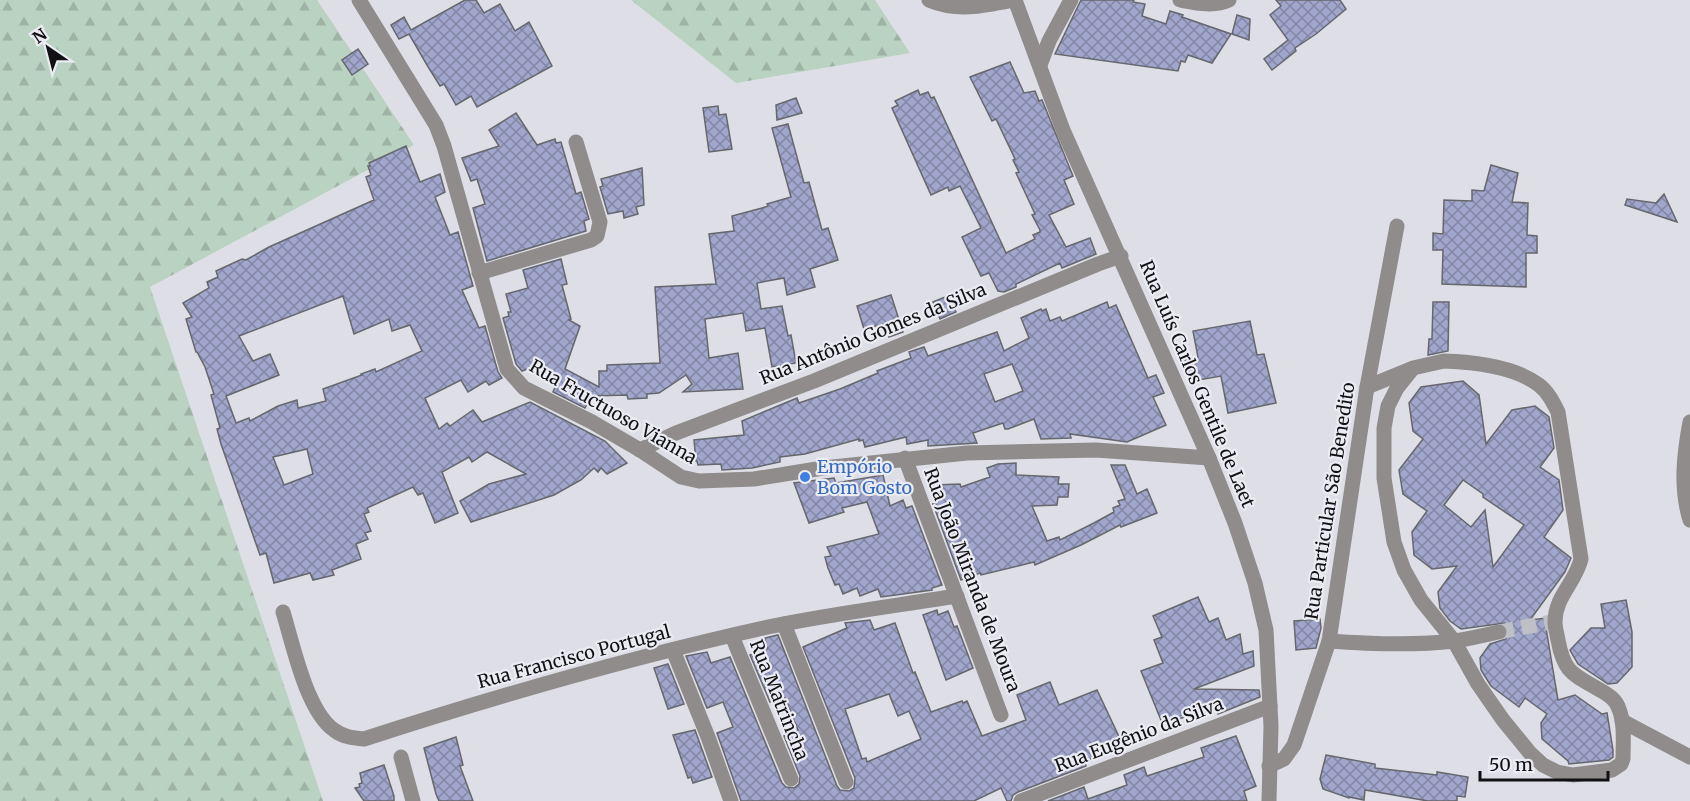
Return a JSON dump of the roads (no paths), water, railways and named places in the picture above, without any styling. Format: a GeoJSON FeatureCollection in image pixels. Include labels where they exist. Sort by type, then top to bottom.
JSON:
{"type":"FeatureCollection","features":[{"type":"Feature","properties":{"kind":"street","name":"Rua Fructuoso Vianna"},"geometry":{"type":"LineString","coordinates":[[359,0],[436,125],[451,166],[507,369],[524,388],[592,422],[681,477],[699,481],[754,479],[905,458],[1041,450],[1096,450],[1209,458]]}},
{"type":"Feature","properties":{"kind":"street"},"geometry":{"type":"LineString","coordinates":[[929,0],[943,6],[963,8],[982,7],[1014,0]]}},
{"type":"Feature","properties":{"kind":"street","name":"Rua Luís Carlos Gentile de Laet"},"geometry":{"type":"LineString","coordinates":[[1014,0],[1063,130],[1209,458],[1235,523],[1255,583],[1266,630],[1270,706],[1269,801]]}},
{"type":"Feature","properties":{"kind":"street"},"geometry":{"type":"LineString","coordinates":[[1040,65],[1049,41],[1071,0]]}},
{"type":"Feature","properties":{"kind":"street"},"geometry":{"type":"LineString","coordinates":[[1180,0],[1201,4],[1223,3],[1230,0]]}},
{"type":"Feature","properties":{"kind":"street"},"geometry":{"type":"LineString","coordinates":[[479,273],[591,240],[597,236],[600,222],[576,142]]}},
{"type":"Feature","properties":{"kind":"street","name":"Rua Particular São Benedito"},"geometry":{"type":"LineString","coordinates":[[1269,766],[1284,759],[1294,745],[1329,641],[1367,387],[1397,226]]}},
{"type":"Feature","properties":{"kind":"street","name":"Rua Antônio Gomes da Silva"},"geometry":{"type":"LineString","coordinates":[[640,450],[676,433],[814,381],[1121,256]]}},
{"type":"Feature","properties":{"kind":"street"},"geometry":{"type":"LineString","coordinates":[[1367,387],[1413,368],[1444,361],[1468,362],[1512,372],[1537,384],[1551,398],[1558,412],[1581,559],[1579,567],[1561,596],[1553,622],[1562,658],[1568,669],[1615,700],[1622,721],[1623,759],[1617,768],[1573,775],[1557,772],[1543,765],[1530,753],[1478,684],[1454,641],[1421,600],[1404,570],[1394,542],[1384,478],[1384,428],[1388,406],[1397,388],[1413,368]]}},
{"type":"Feature","properties":{"kind":"street"},"geometry":{"type":"LineString","coordinates":[[1690,422],[1685,448],[1684,483],[1686,507],[1690,520]]}},
{"type":"Feature","properties":{"kind":"street","name":"Rua João Miranda de Moura"},"geometry":{"type":"LineString","coordinates":[[905,458],[1001,715]]}},
{"type":"Feature","properties":{"kind":"street","name":"Rua Francisco Portugal"},"geometry":{"type":"LineString","coordinates":[[283,612],[308,692],[318,711],[332,730],[346,737],[364,739],[473,703],[673,650],[784,624],[957,596]]}},
{"type":"Feature","properties":{"kind":"street"},"geometry":{"type":"LineString","coordinates":[[784,624],[846,783]]}},
{"type":"Feature","properties":{"kind":"street"},"geometry":{"type":"LineString","coordinates":[[1329,641],[1386,644],[1454,641],[1499,632]]}},
{"type":"Feature","properties":{"kind":"street","name":"Rua Matrincha"},"geometry":{"type":"LineString","coordinates":[[732,636],[791,779]]}},
{"type":"Feature","properties":{"kind":"street"},"geometry":{"type":"LineString","coordinates":[[673,650],[731,801]]}},
{"type":"Feature","properties":{"kind":"street","name":"Rua Eugênio da Silva"},"geometry":{"type":"LineString","coordinates":[[1021,801],[1045,797],[1270,706]]}},
{"type":"Feature","properties":{"kind":"street"},"geometry":{"type":"LineString","coordinates":[[1622,721],[1690,757]]}},
{"type":"Feature","properties":{"kind":"street"},"geometry":{"type":"LineString","coordinates":[[401,757],[413,801]]}},
{"type":"Feature","properties":{"kind":"tunnel"},"geometry":{"type":"LineString","coordinates":[[1499,632],[1551,622]]}},
{"type":"Feature","properties":{"kind":"place","name":"Empório Bom Gosto"},"geometry":{"type":"Point","coordinates":[805,477]}}]}
